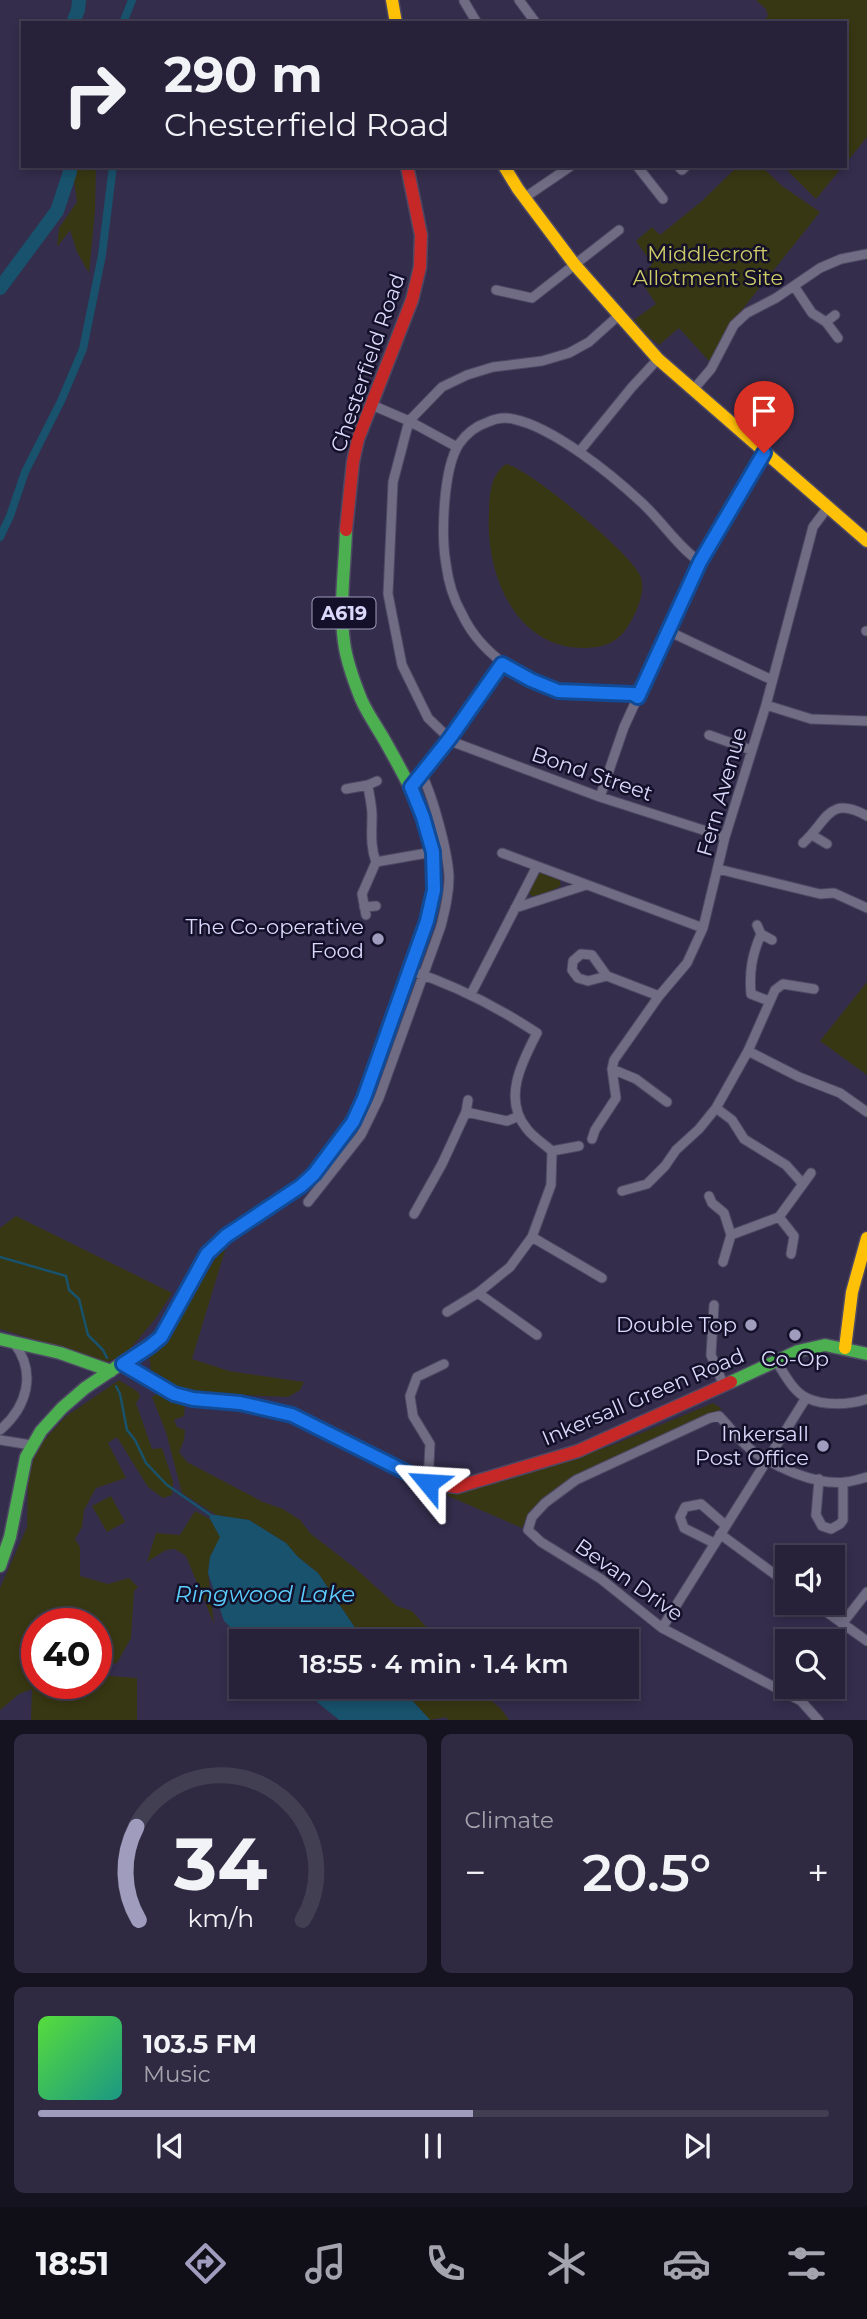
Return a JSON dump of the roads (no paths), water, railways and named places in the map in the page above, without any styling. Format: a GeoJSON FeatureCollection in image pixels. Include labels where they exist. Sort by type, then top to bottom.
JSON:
{"type":"FeatureCollection","features":[{"type":"Feature","properties":{"kind":"main road"},"geometry":{"type":"LineString","coordinates":[[393,0],[396,21]]}},
{"type":"Feature","properties":{"kind":"main road","name":"Chesterfield Road"},"geometry":{"type":"LineString","coordinates":[[117,1367],[161,1337],[207,1254],[226,1236],[301,1186],[332,1152],[353,1122],[427,921],[434,890],[433,852],[423,817],[411,787],[361,699],[344,643],[345,546],[353,462],[359,439],[412,300],[420,267],[421,235],[407,168]]}},
{"type":"Feature","properties":{"kind":"main road"},"geometry":{"type":"LineString","coordinates":[[505,168],[524,198],[575,265],[659,359],[867,541]]}},
{"type":"Feature","properties":{"kind":"main road"},"geometry":{"type":"LineString","coordinates":[[845,1348],[867,1238]]}},
{"type":"Feature","properties":{"kind":"main road","name":"Inkersall Green Road"},"geometry":{"type":"LineString","coordinates":[[0,1339],[117,1367],[174,1394],[193,1399],[240,1403],[292,1415],[428,1483],[457,1487],[578,1451],[798,1351],[825,1345],[867,1354]]}},
{"type":"Feature","properties":{"kind":"main road","name":"A619"},"geometry":{"type":"LineString","coordinates":[[0,1566],[10,1537],[26,1457],[31,1445],[66,1403],[117,1367]]}},
{"type":"Feature","properties":{"kind":"street"},"geometry":{"type":"LineString","coordinates":[[519,0],[535,21]]}},
{"type":"Feature","properties":{"kind":"street"},"geometry":{"type":"LineString","coordinates":[[464,1],[476,21]]}},
{"type":"Feature","properties":{"kind":"street"},"geometry":{"type":"LineString","coordinates":[[524,198],[569,168]]}},
{"type":"Feature","properties":{"kind":"street"},"geometry":{"type":"LineString","coordinates":[[639,168],[663,199]]}},
{"type":"Feature","properties":{"kind":"street"},"geometry":{"type":"LineString","coordinates":[[644,196],[654,187]]}},
{"type":"Feature","properties":{"kind":"street"},"geometry":{"type":"LineString","coordinates":[[496,290],[532,299],[619,230]]}},
{"type":"Feature","properties":{"kind":"street"},"geometry":{"type":"LineString","coordinates":[[693,390],[711,369],[734,325],[747,313],[820,268],[842,258],[866,258]]}},
{"type":"Feature","properties":{"kind":"street"},"geometry":{"type":"LineString","coordinates":[[794,286],[812,313],[826,322],[838,338]]}},
{"type":"Feature","properties":{"kind":"street"},"geometry":{"type":"LineString","coordinates":[[826,322],[835,315]]}},
{"type":"Feature","properties":{"kind":"street"},"geometry":{"type":"LineString","coordinates":[[450,738],[428,718],[402,666],[388,594],[393,482],[409,421],[442,387],[493,367],[542,361],[569,354],[589,342],[618,316]]}},
{"type":"Feature","properties":{"kind":"street"},"geometry":{"type":"LineString","coordinates":[[579,452],[632,387],[659,359]]}},
{"type":"Feature","properties":{"kind":"street"},"geometry":{"type":"LineString","coordinates":[[372,405],[457,447]]}},
{"type":"Feature","properties":{"kind":"street"},"geometry":{"type":"LineString","coordinates":[[638,697],[633,694],[558,691],[502,664],[481,642],[462,615],[446,565],[443,524],[449,476],[457,447],[479,425],[496,418],[513,419],[544,431],[579,452],[642,503],[686,552],[700,562]]}},
{"type":"Feature","properties":{"kind":"street"},"geometry":{"type":"LineString","coordinates":[[600,797],[624,727],[700,562],[764,453]]}},
{"type":"Feature","properties":{"kind":"street","name":"Fern Avenue"},"geometry":{"type":"LineString","coordinates":[[612,1069],[614,1060],[659,996],[687,963],[703,928],[725,837],[766,705],[813,527],[828,506]]}},
{"type":"Feature","properties":{"kind":"street"},"geometry":{"type":"LineString","coordinates":[[668,631],[772,680]]}},
{"type":"Feature","properties":{"kind":"street"},"geometry":{"type":"LineString","coordinates":[[411,787],[450,738],[502,664]]}},
{"type":"Feature","properties":{"kind":"street"},"geometry":{"type":"LineString","coordinates":[[766,705],[811,719],[867,721]]}},
{"type":"Feature","properties":{"kind":"street"},"geometry":{"type":"LineString","coordinates":[[709,735],[751,750]]}},
{"type":"Feature","properties":{"kind":"street","name":"Bond Street"},"geometry":{"type":"LineString","coordinates":[[450,738],[453,742],[600,797],[725,837]]}},
{"type":"Feature","properties":{"kind":"street"},"geometry":{"type":"LineString","coordinates":[[308,1202],[361,1135],[379,1098],[448,900],[449,874],[430,790],[422,775]]}},
{"type":"Feature","properties":{"kind":"street"},"geometry":{"type":"LineString","coordinates":[[346,789],[372,783],[370,832],[376,862],[362,894],[365,911],[376,906]]}},
{"type":"Feature","properties":{"kind":"street"},"geometry":{"type":"LineString","coordinates":[[803,844],[828,814],[838,808],[852,808],[867,816]]}},
{"type":"Feature","properties":{"kind":"street"},"geometry":{"type":"LineString","coordinates":[[812,835],[827,844]]}},
{"type":"Feature","properties":{"kind":"street"},"geometry":{"type":"LineString","coordinates":[[376,862],[433,852]]}},
{"type":"Feature","properties":{"kind":"street"},"geometry":{"type":"LineString","coordinates":[[502,853],[703,928]]}},
{"type":"Feature","properties":{"kind":"street"},"geometry":{"type":"LineString","coordinates":[[471,994],[537,866]]}},
{"type":"Feature","properties":{"kind":"street"},"geometry":{"type":"LineString","coordinates":[[719,869],[820,894],[834,893],[867,908]]}},
{"type":"Feature","properties":{"kind":"street"},"geometry":{"type":"LineString","coordinates":[[515,908],[586,886]]}},
{"type":"Feature","properties":{"kind":"street"},"geometry":{"type":"LineString","coordinates":[[769,1001],[751,994],[749,976],[759,929],[772,940]]}},
{"type":"Feature","properties":{"kind":"street"},"geometry":{"type":"LineString","coordinates":[[408,971],[471,994],[537,1032],[520,1067],[515,1096],[519,1116],[528,1130],[552,1151]]}},
{"type":"Feature","properties":{"kind":"street"},"geometry":{"type":"LineString","coordinates":[[607,976],[659,996]]}},
{"type":"Feature","properties":{"kind":"street"},"geometry":{"type":"LineString","coordinates":[[622,1191],[647,1184],[716,1108],[748,1051],[775,990],[783,984],[814,989]]}},
{"type":"Feature","properties":{"kind":"street"},"geometry":{"type":"LineString","coordinates":[[748,1051],[799,1077],[839,1093],[867,1112]]}},
{"type":"Feature","properties":{"kind":"street"},"geometry":{"type":"LineString","coordinates":[[612,1069],[636,1079],[667,1102]]}},
{"type":"Feature","properties":{"kind":"street"},"geometry":{"type":"LineString","coordinates":[[592,1139],[616,1098],[612,1069]]}},
{"type":"Feature","properties":{"kind":"street"},"geometry":{"type":"LineString","coordinates":[[414,1214],[442,1164],[466,1112],[468,1100]]}},
{"type":"Feature","properties":{"kind":"street"},"geometry":{"type":"LineString","coordinates":[[716,1108],[733,1121],[744,1139],[786,1165],[803,1184]]}},
{"type":"Feature","properties":{"kind":"street"},"geometry":{"type":"LineString","coordinates":[[466,1112],[507,1121],[519,1116]]}},
{"type":"Feature","properties":{"kind":"street"},"geometry":{"type":"LineString","coordinates":[[552,1151],[579,1146]]}},
{"type":"Feature","properties":{"kind":"street"},"geometry":{"type":"LineString","coordinates":[[447,1312],[478,1293],[510,1267],[532,1237],[551,1185],[552,1151]]}},
{"type":"Feature","properties":{"kind":"street"},"geometry":{"type":"LineString","coordinates":[[731,1235],[779,1217],[811,1174]]}},
{"type":"Feature","properties":{"kind":"street"},"geometry":{"type":"LineString","coordinates":[[709,1196],[712,1203],[724,1213],[731,1235],[723,1262]]}},
{"type":"Feature","properties":{"kind":"street"},"geometry":{"type":"LineString","coordinates":[[779,1217],[794,1236],[791,1254]]}},
{"type":"Feature","properties":{"kind":"street"},"geometry":{"type":"LineString","coordinates":[[532,1237],[602,1278]]}},
{"type":"Feature","properties":{"kind":"street"},"geometry":{"type":"LineString","coordinates":[[478,1293],[537,1335]]}},
{"type":"Feature","properties":{"kind":"street"},"geometry":{"type":"LineString","coordinates":[[714,1305],[712,1355],[724,1385]]}},
{"type":"Feature","properties":{"kind":"street"},"geometry":{"type":"LineString","coordinates":[[0,1430],[16,1412],[28,1378],[26,1362],[13,1343]]}},
{"type":"Feature","properties":{"kind":"street"},"geometry":{"type":"LineString","coordinates":[[776,1361],[788,1380],[806,1398],[839,1404],[867,1399]]}},
{"type":"Feature","properties":{"kind":"street"},"geometry":{"type":"LineString","coordinates":[[428,1483],[430,1444],[413,1416],[410,1396],[417,1377],[444,1364]]}},
{"type":"Feature","properties":{"kind":"street"},"geometry":{"type":"LineString","coordinates":[[662,1628],[806,1398]]}},
{"type":"Feature","properties":{"kind":"street","name":"Bevan Drive"},"geometry":{"type":"LineString","coordinates":[[768,1461],[749,1447],[719,1416],[710,1418],[576,1480],[531,1517],[528,1530],[541,1542],[601,1578],[662,1628],[801,1701],[819,1720]]}},
{"type":"Feature","properties":{"kind":"street"},"geometry":{"type":"LineString","coordinates":[[0,1440],[31,1445]]}},
{"type":"Feature","properties":{"kind":"street"},"geometry":{"type":"LineString","coordinates":[[768,1461],[791,1472],[843,1483],[867,1477]]}},
{"type":"Feature","properties":{"kind":"street"},"geometry":{"type":"LineString","coordinates":[[819,1479],[816,1515],[822,1526],[831,1529],[843,1520],[843,1483]]}},
{"type":"Feature","properties":{"kind":"street"},"geometry":{"type":"LineString","coordinates":[[714,1543],[684,1528],[680,1517],[685,1507],[701,1504],[725,1525]]}},
{"type":"Feature","properties":{"kind":"street"},"geometry":{"type":"LineString","coordinates":[[719,1534],[775,1575]]}},
{"type":"Feature","properties":{"kind":"street"},"geometry":{"type":"LineString","coordinates":[[842,1624],[867,1592]]}},
{"type":"Feature","properties":{"kind":"street"},"geometry":{"type":"LineString","coordinates":[[830,1615],[867,1641]]}},
{"type":"Feature","properties":{"kind":"water","name":"Ringwood Lake"},"geometry":{"type":"Polygon","coordinates":[[[209,1514],[249,1520],[286,1543],[318,1573],[356,1629],[232,1629],[224,1621],[208,1573],[210,1557],[220,1537],[209,1514]]]}},
{"type":"Feature","properties":{"kind":"water"},"geometry":{"type":"Polygon","coordinates":[[[314,1699],[411,1699],[430,1720],[339,1720],[314,1699]]]}},
{"type":"Feature","properties":{"kind":"waterway"},"geometry":{"type":"LineString","coordinates":[[74,21],[79,0]]}},
{"type":"Feature","properties":{"kind":"waterway"},"geometry":{"type":"LineString","coordinates":[[124,21],[132,0]]}},
{"type":"Feature","properties":{"kind":"waterway"},"geometry":{"type":"LineString","coordinates":[[0,288],[57,211],[69,168]]}},
{"type":"Feature","properties":{"kind":"waterway"},"geometry":{"type":"LineString","coordinates":[[0,537],[25,472],[61,401],[83,349],[102,255],[113,168]]}},
{"type":"Feature","properties":{"kind":"waterway"},"geometry":{"type":"LineString","coordinates":[[0,1257],[66,1276],[69,1290],[79,1299],[88,1335],[107,1358]]}},
{"type":"Feature","properties":{"kind":"waterway"},"geometry":{"type":"LineString","coordinates":[[116,1386],[127,1430],[146,1463],[167,1485],[209,1514]]}},
{"type":"Feature","properties":{"kind":"place","name":"The Co-operative Food"},"geometry":{"type":"Point","coordinates":[378,939]}},
{"type":"Feature","properties":{"kind":"place","name":"Double Top"},"geometry":{"type":"Point","coordinates":[751,1325]}},
{"type":"Feature","properties":{"kind":"place","name":"Co-Op"},"geometry":{"type":"Point","coordinates":[795,1335]}},
{"type":"Feature","properties":{"kind":"place","name":"Inkersall Post Office"},"geometry":{"type":"Point","coordinates":[823,1446]}},
{"type":"Feature","properties":{"kind":"park label","name":"Middlecroft Allotment Site"},"geometry":{"type":"Point","coordinates":[708,266]}}]}
